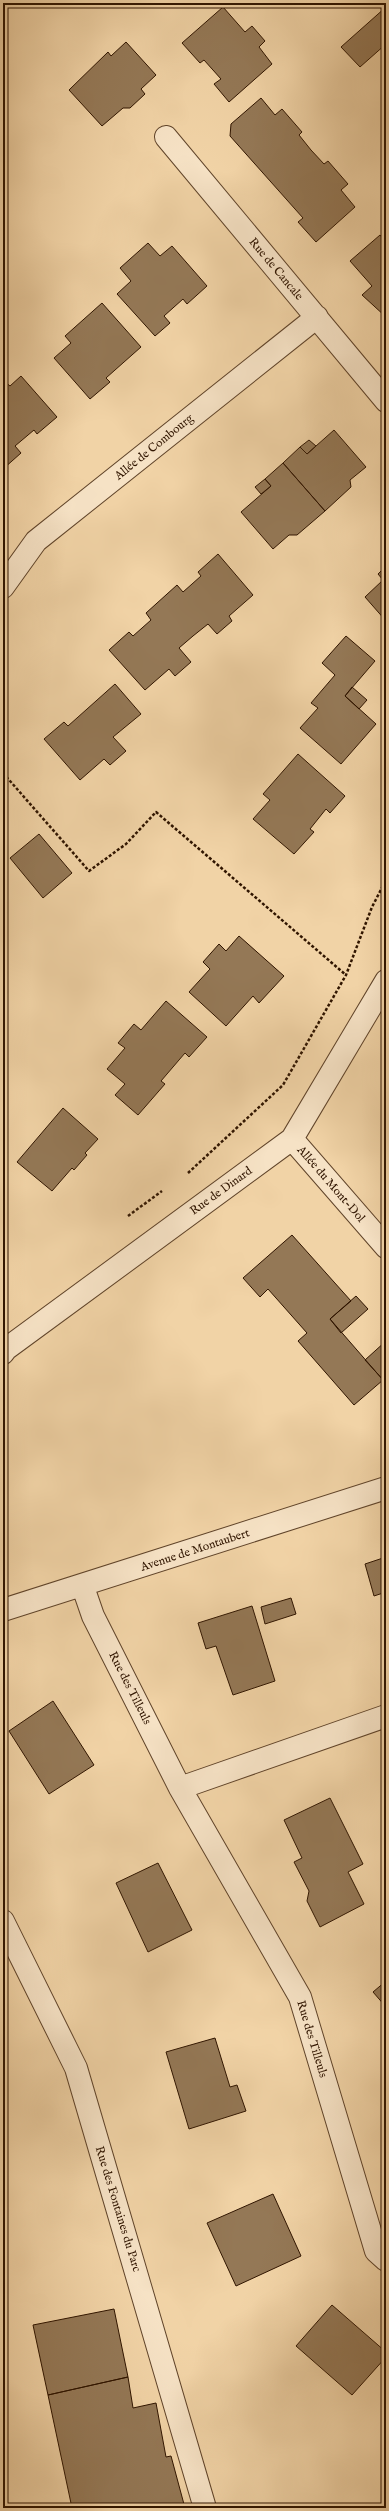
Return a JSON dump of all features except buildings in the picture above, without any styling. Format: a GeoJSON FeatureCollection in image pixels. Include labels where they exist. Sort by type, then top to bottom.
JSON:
{"type":"FeatureCollection","features":[{"type":"Feature","properties":{"kind":"street","name":"Rue de Cancale"},"geometry":{"type":"LineString","coordinates":[[166,137],[386,401]]}},
{"type":"Feature","properties":{"kind":"street","name":"Allée de Combourg"},"geometry":{"type":"LineString","coordinates":[[3,587],[36,541],[317,317]]}},
{"type":"Feature","properties":{"kind":"street","name":"Rue de Dinard"},"geometry":{"type":"LineString","coordinates":[[3,1354],[6,1349],[292,1139],[386,981]]}},
{"type":"Feature","properties":{"kind":"street","name":"Allée du Mont-Dol"},"geometry":{"type":"LineString","coordinates":[[292,1139],[386,1247]]}},
{"type":"Feature","properties":{"kind":"street","name":"Avenue de Montaubert"},"geometry":{"type":"LineString","coordinates":[[3,1610],[83,1587],[386,1488]]}},
{"type":"Feature","properties":{"kind":"street","name":"Rue des Tilleuls"},"geometry":{"type":"LineString","coordinates":[[83,1587],[93,1616],[180,1788],[300,1997],[376,2251],[386,2260]]}},
{"type":"Feature","properties":{"kind":"street"},"geometry":{"type":"LineString","coordinates":[[180,1788],[386,1716]]}},
{"type":"Feature","properties":{"kind":"street","name":"Rue des Fontaines du Parc"},"geometry":{"type":"LineString","coordinates":[[3,1921],[76,2068],[205,2508]]}},
{"type":"Feature","properties":{"kind":"path"},"geometry":{"type":"LineString","coordinates":[[3,773],[89,871],[126,844],[156,812],[346,975]]}},
{"type":"Feature","properties":{"kind":"path"},"geometry":{"type":"LineString","coordinates":[[181,1177],[283,1085],[346,975],[372,907],[386,880]]}},
{"type":"Feature","properties":{"kind":"path"},"geometry":{"type":"LineString","coordinates":[[123,1220],[164,1190]]}}]}
